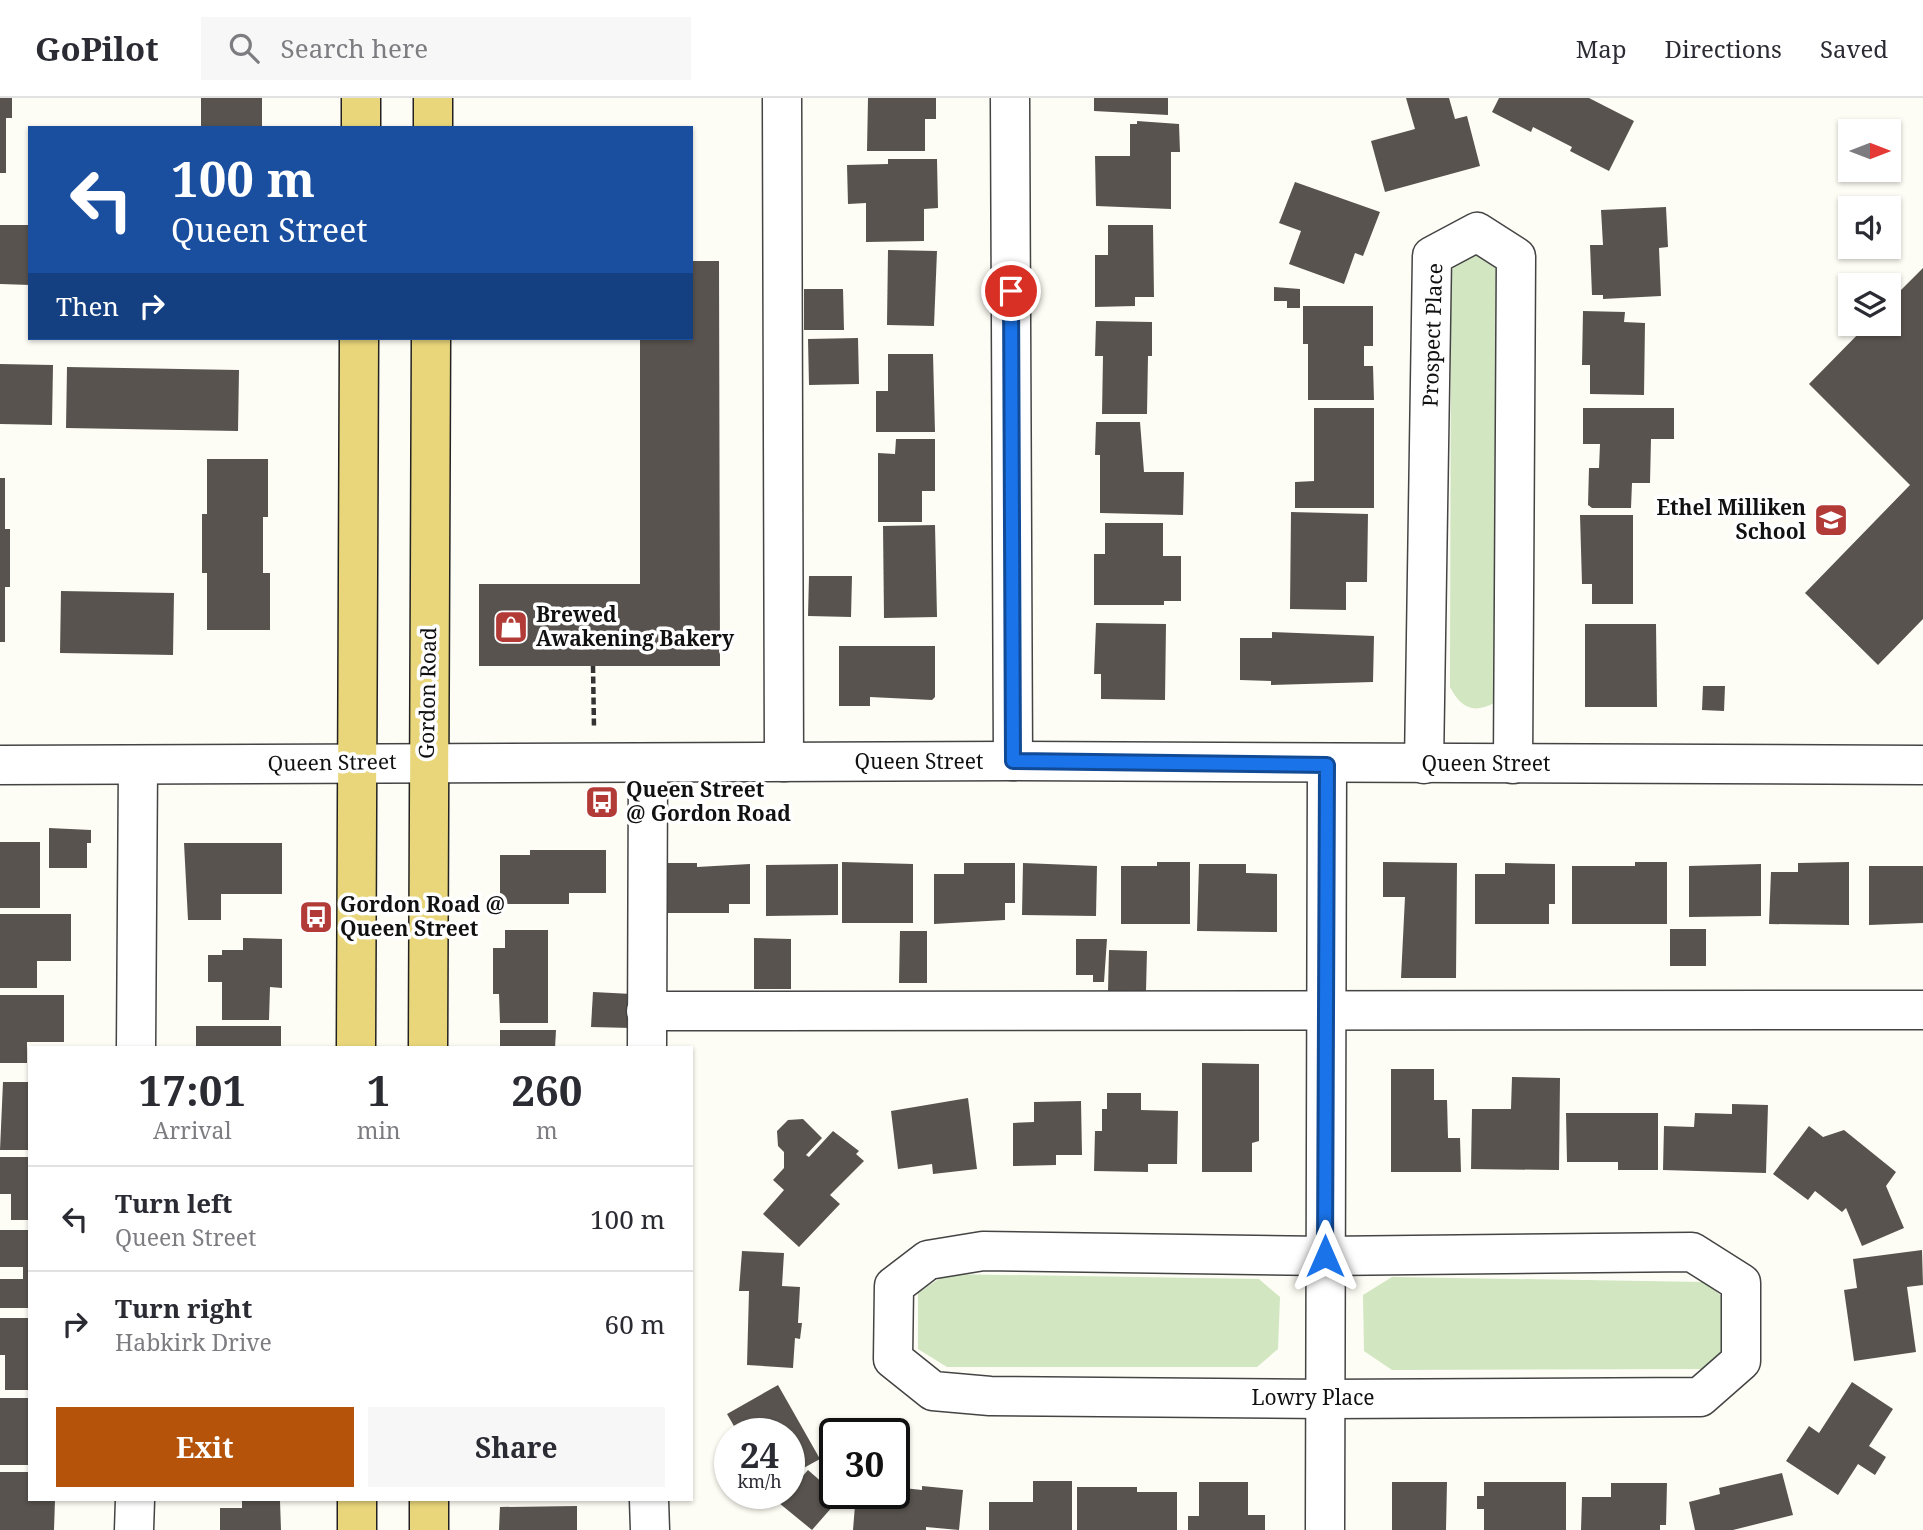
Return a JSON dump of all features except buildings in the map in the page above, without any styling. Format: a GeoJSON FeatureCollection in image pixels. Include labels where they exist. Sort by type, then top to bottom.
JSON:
{"type":"FeatureCollection","features":[{"type":"Feature","properties":{"kind":"main road"},"geometry":{"type":"LineString","coordinates":[[361,98],[361,126]]}},
{"type":"Feature","properties":{"kind":"main road"},"geometry":{"type":"LineString","coordinates":[[433,98],[433,126]]}},
{"type":"Feature","properties":{"kind":"main road"},"geometry":{"type":"LineString","coordinates":[[356,1046],[359,340]]}},
{"type":"Feature","properties":{"kind":"main road","name":"Gordon Road"},"geometry":{"type":"LineString","coordinates":[[428,1046],[427,763],[431,340]]}},
{"type":"Feature","properties":{"kind":"main road"},"geometry":{"type":"LineString","coordinates":[[357,1501],[357,1530]]}},
{"type":"Feature","properties":{"kind":"main road"},"geometry":{"type":"LineString","coordinates":[[429,1501],[429,1530]]}},
{"type":"Feature","properties":{"kind":"street"},"geometry":{"type":"LineString","coordinates":[[782,98],[784,762]]}},
{"type":"Feature","properties":{"kind":"street"},"geometry":{"type":"LineString","coordinates":[[1010,98],[1013,761]]}},
{"type":"Feature","properties":{"kind":"street","name":"Prospect Place"},"geometry":{"type":"LineString","coordinates":[[1424,764],[1432,256],[1476,232],[1516,257],[1513,764]]}},
{"type":"Feature","properties":{"kind":"street","name":"Queen Street"},"geometry":{"type":"LineString","coordinates":[[0,765],[1013,761],[1327,765],[1923,765]]}},
{"type":"Feature","properties":{"kind":"street"},"geometry":{"type":"LineString","coordinates":[[647,1046],[648,763]]}},
{"type":"Feature","properties":{"kind":"street"},"geometry":{"type":"LineString","coordinates":[[1325,1530],[1327,765]]}},
{"type":"Feature","properties":{"kind":"street"},"geometry":{"type":"LineString","coordinates":[[136,1046],[138,766]]}},
{"type":"Feature","properties":{"kind":"street"},"geometry":{"type":"LineString","coordinates":[[646,1011],[1923,1010]]}},
{"type":"Feature","properties":{"kind":"street","name":"Lowry Place"},"geometry":{"type":"LineString","coordinates":[[983,1251],[1325,1256],[1692,1252],[1741,1283],[1741,1361],[1700,1397],[1325,1399],[990,1396],[933,1391],[893,1359],[894,1286],[928,1260],[983,1251]]}},
{"type":"Feature","properties":{"kind":"street"},"geometry":{"type":"LineString","coordinates":[[134,1530],[135,1501]]}},
{"type":"Feature","properties":{"kind":"street"},"geometry":{"type":"LineString","coordinates":[[649,1501],[650,1530]]}},
{"type":"Feature","properties":{"kind":"path"},"geometry":{"type":"LineString","coordinates":[[593,666],[594,763]]}},
{"type":"Feature","properties":{"kind":"green space"},"geometry":{"type":"Polygon","coordinates":[[[1473,253],[1493,260],[1504,278],[1494,703],[1480,708],[1463,704],[1450,687],[1451,272],[1456,262],[1473,253]]]}},
{"type":"Feature","properties":{"kind":"green space"},"geometry":{"type":"Polygon","coordinates":[[[946,1274],[1259,1279],[1280,1297],[1278,1349],[1257,1367],[947,1367],[918,1349],[918,1293],[946,1274]]]}},
{"type":"Feature","properties":{"kind":"green space"},"geometry":{"type":"Polygon","coordinates":[[[1392,1277],[1705,1282],[1725,1299],[1724,1351],[1702,1369],[1392,1370],[1364,1351],[1363,1295],[1392,1277]]]}},
{"type":"Feature","properties":{"kind":"place","name":"Ethel Milliken School"},"geometry":{"type":"Point","coordinates":[1831,520]}},
{"type":"Feature","properties":{"kind":"place","name":"Brewed Awakening Bakery"},"geometry":{"type":"Point","coordinates":[511,627]}},
{"type":"Feature","properties":{"kind":"place","name":"Queen Street @ Gordon Road"},"geometry":{"type":"Point","coordinates":[602,802]}},
{"type":"Feature","properties":{"kind":"place","name":"Gordon Road @ Queen Street"},"geometry":{"type":"Point","coordinates":[316,917]}},
{"type":"Feature","properties":{"kind":"route"},"geometry":{"type":"LineString","coordinates":[[1011,291],[1013,761],[1327,765],[1325,1256]]}}]}
